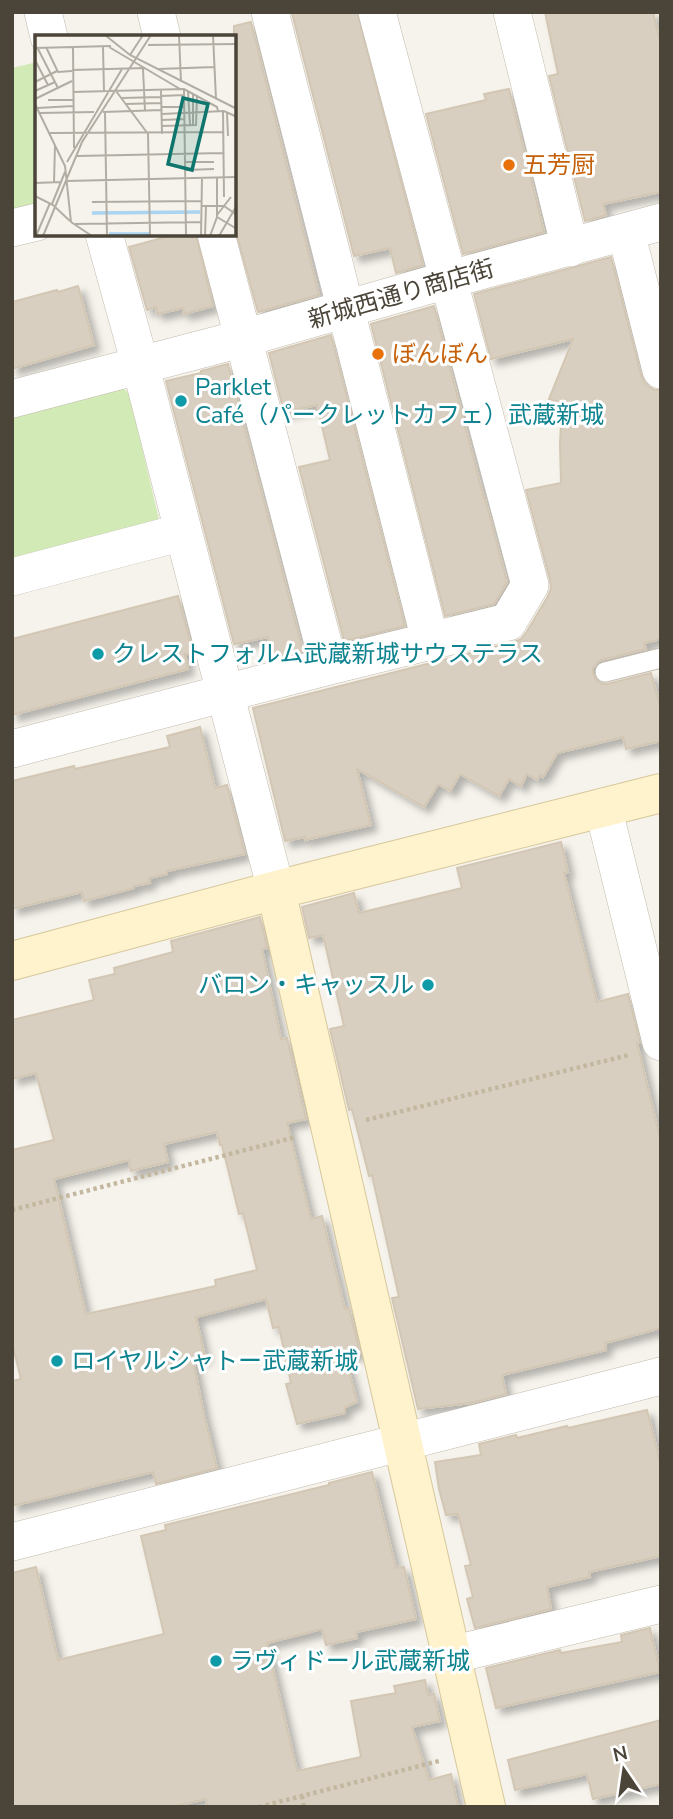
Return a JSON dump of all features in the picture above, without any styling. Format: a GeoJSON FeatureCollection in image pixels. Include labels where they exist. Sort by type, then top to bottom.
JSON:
{"type":"FeatureCollection","features":[{"type":"Feature","properties":{"kind":"street"},"geometry":{"type":"LineString","coordinates":[[43,12],[49,35]]}},
{"type":"Feature","properties":{"kind":"street"},"geometry":{"type":"LineString","coordinates":[[156,12],[162,35]]}},
{"type":"Feature","properties":{"kind":"street"},"geometry":{"type":"LineString","coordinates":[[270,12],[430,640]]}},
{"type":"Feature","properties":{"kind":"street"},"geometry":{"type":"LineString","coordinates":[[12,749],[508,622],[530,585],[377,12]]}},
{"type":"Feature","properties":{"kind":"street"},"geometry":{"type":"LineString","coordinates":[[512,12],[570,248]]}},
{"type":"Feature","properties":{"kind":"street"},"geometry":{"type":"LineString","coordinates":[[12,228],[35,222]]}},
{"type":"Feature","properties":{"kind":"street","name":"新城西通り商店街"},"geometry":{"type":"LineString","coordinates":[[12,399],[244,338],[661,222]]}},
{"type":"Feature","properties":{"kind":"street"},"geometry":{"type":"LineString","coordinates":[[626,232],[654,318],[661,370]]}},
{"type":"Feature","properties":{"kind":"street"},"geometry":{"type":"LineString","coordinates":[[105,236],[276,890],[486,1807]]}},
{"type":"Feature","properties":{"kind":"street"},"geometry":{"type":"LineString","coordinates":[[217,236],[329,666]]}},
{"type":"Feature","properties":{"kind":"street"},"geometry":{"type":"LineString","coordinates":[[12,577],[183,532]]}},
{"type":"Feature","properties":{"kind":"street"},"geometry":{"type":"LineString","coordinates":[[12,961],[276,890],[661,793]]}},
{"type":"Feature","properties":{"kind":"street"},"geometry":{"type":"LineString","coordinates":[[603,807],[648,1048]]}},
{"type":"Feature","properties":{"kind":"street"},"geometry":{"type":"LineString","coordinates":[[12,1542],[661,1376]]}},
{"type":"Feature","properties":{"kind":"street"},"geometry":{"type":"LineString","coordinates":[[451,1655],[661,1604]]}},
{"type":"Feature","properties":{"kind":"lane"},"geometry":{"type":"LineString","coordinates":[[605,672],[661,658]]}},
{"type":"Feature","properties":{"kind":"path"},"geometry":{"type":"LineString","coordinates":[[12,1210],[648,1048]]}},
{"type":"Feature","properties":{"kind":"path"},"geometry":{"type":"LineString","coordinates":[[259,1807],[474,1752]]}},
{"type":"Feature","properties":{"kind":"path"},"geometry":{"type":"LineString","coordinates":[[302,1796],[304,1807]]}},
{"type":"Feature","properties":{"kind":"green space"},"geometry":{"type":"Polygon","coordinates":[[[35,62],[35,204],[12,210],[12,68],[35,62]]]}},
{"type":"Feature","properties":{"kind":"green space"},"geometry":{"type":"Polygon","coordinates":[[[120,386],[129,393],[160,524],[12,567],[12,415],[120,386]]]}},
{"type":"Feature","properties":{"kind":"building"},"geometry":{"type":"Polygon","coordinates":[[[357,12],[423,265],[396,273],[390,248],[354,256],[292,13],[357,12]]]}},
{"type":"Feature","properties":{"kind":"building"},"geometry":{"type":"Polygon","coordinates":[[[545,12],[653,12],[661,46],[661,192],[603,204],[606,215],[585,221],[549,76],[558,74],[545,12]]]}},
{"type":"Feature","properties":{"kind":"building"},"geometry":{"type":"Polygon","coordinates":[[[251,22],[319,295],[258,312],[236,232],[234,26],[251,22]]]}},
{"type":"Feature","properties":{"kind":"building"},"geometry":{"type":"Polygon","coordinates":[[[509,89],[544,232],[463,254],[426,114],[486,100],[484,94],[509,89]]]}},
{"type":"Feature","properties":{"kind":"building"},"geometry":{"type":"Polygon","coordinates":[[[170,236],[196,236],[213,306],[184,314],[183,308],[157,314],[156,307],[147,310],[129,247],[170,236]]]}},
{"type":"Feature","properties":{"kind":"building"},"geometry":{"type":"Polygon","coordinates":[[[611,257],[641,375],[646,385],[661,390],[661,639],[644,643],[646,649],[601,660],[593,668],[593,674],[597,681],[607,684],[651,673],[661,710],[661,741],[626,749],[623,737],[557,753],[543,777],[540,775],[537,780],[527,774],[521,786],[509,779],[499,796],[460,774],[450,791],[438,784],[424,807],[357,769],[371,825],[305,840],[305,837],[285,841],[253,708],[514,642],[526,633],[548,596],[550,580],[526,490],[561,483],[562,404],[549,399],[573,339],[491,359],[474,294],[611,257]]]}},
{"type":"Feature","properties":{"kind":"building"},"geometry":{"type":"Polygon","coordinates":[[[78,286],[94,345],[12,369],[12,302],[78,286]]]}},
{"type":"Feature","properties":{"kind":"building"},"geometry":{"type":"Polygon","coordinates":[[[434,306],[507,582],[494,604],[445,616],[371,324],[434,306]]]}},
{"type":"Feature","properties":{"kind":"building"},"geometry":{"type":"Polygon","coordinates":[[[331,335],[405,626],[344,641],[299,467],[330,460],[317,405],[284,412],[269,353],[331,335]]]}},
{"type":"Feature","properties":{"kind":"building"},"geometry":{"type":"Polygon","coordinates":[[[228,364],[303,651],[273,659],[268,637],[234,644],[166,381],[228,364]]]}},
{"type":"Feature","properties":{"kind":"building","name":"クレストフォルム武蔵新城サウステラス"},"geometry":{"type":"Polygon","coordinates":[[[178,596],[193,653],[185,654],[188,669],[12,715],[12,639],[178,596]]]}},
{"type":"Feature","properties":{"kind":"building"},"geometry":{"type":"Polygon","coordinates":[[[200,727],[215,788],[227,785],[245,854],[167,871],[167,874],[149,878],[150,883],[84,901],[82,892],[12,909],[12,781],[170,747],[167,736],[200,727]]]}},
{"type":"Feature","properties":{"kind":"building"},"geometry":{"type":"Polygon","coordinates":[[[561,842],[568,872],[564,873],[597,1002],[628,994],[661,1142],[661,1328],[605,1343],[606,1350],[502,1375],[506,1394],[471,1403],[418,1409],[392,1298],[399,1297],[372,1175],[369,1176],[352,1109],[349,1110],[330,1029],[344,1026],[323,935],[309,938],[302,907],[354,893],[359,913],[462,888],[457,868],[561,842]]]}},
{"type":"Feature","properties":{"kind":"building"},"geometry":{"type":"Polygon","coordinates":[[[260,917],[267,948],[262,949],[281,1039],[287,1038],[306,1119],[287,1123],[311,1219],[322,1216],[345,1309],[349,1308],[360,1353],[345,1356],[357,1402],[345,1407],[345,1413],[297,1424],[286,1384],[291,1383],[279,1327],[273,1328],[266,1299],[196,1317],[205,1357],[193,1360],[217,1468],[156,1484],[153,1472],[12,1506],[12,1381],[21,1379],[12,1343],[12,1150],[54,1140],[36,1073],[12,1079],[12,1020],[94,1000],[89,980],[115,974],[114,968],[173,952],[171,941],[260,917]],[[217,1132],[164,1144],[168,1162],[131,1171],[129,1160],[54,1179],[86,1314],[216,1286],[215,1280],[257,1270],[243,1213],[239,1214],[217,1132]]]}},
{"type":"Feature","properties":{"kind":"building"},"geometry":{"type":"Polygon","coordinates":[[[647,1410],[661,1466],[661,1556],[589,1572],[590,1577],[547,1587],[551,1609],[475,1628],[467,1599],[473,1597],[465,1566],[471,1565],[458,1514],[446,1515],[435,1462],[481,1455],[479,1444],[647,1410]]]}},
{"type":"Feature","properties":{"kind":"building"},"geometry":{"type":"Polygon","coordinates":[[[372,1472],[396,1568],[404,1567],[416,1619],[356,1632],[357,1638],[326,1645],[322,1629],[267,1643],[297,1771],[361,1757],[351,1701],[396,1693],[394,1686],[425,1680],[428,1695],[434,1694],[440,1721],[412,1727],[429,1780],[451,1774],[458,1807],[207,1807],[206,1799],[171,1807],[12,1807],[12,1573],[36,1567],[58,1660],[164,1634],[141,1536],[166,1530],[165,1525],[372,1472]]]}},
{"type":"Feature","properties":{"kind":"building"},"geometry":{"type":"Polygon","coordinates":[[[650,1628],[660,1672],[496,1708],[486,1668],[560,1650],[561,1653],[622,1642],[621,1635],[650,1628]]]}},
{"type":"Feature","properties":{"kind":"building"},"geometry":{"type":"Polygon","coordinates":[[[661,1720],[661,1784],[593,1799],[587,1774],[515,1790],[508,1760],[661,1720]]]}},
{"type":"Feature","properties":{"kind":"place","name":"五芳厨"},"geometry":{"type":"Point","coordinates":[509,165]}},
{"type":"Feature","properties":{"kind":"place","name":"ぼんぼん"},"geometry":{"type":"Point","coordinates":[378,354]}},
{"type":"Feature","properties":{"kind":"place","name":"Parklet Café（パークレットカフェ）武蔵新城"},"geometry":{"type":"Point","coordinates":[181,401]}},
{"type":"Feature","properties":{"kind":"place","name":"クレストフォルム武蔵新城サウステラス"},"geometry":{"type":"Point","coordinates":[98,654]}},
{"type":"Feature","properties":{"kind":"place","name":"バロン・キャッスル"},"geometry":{"type":"Point","coordinates":[428,985]}},
{"type":"Feature","properties":{"kind":"place","name":"ロイヤルシャトー武蔵新城"},"geometry":{"type":"Point","coordinates":[57,1361]}},
{"type":"Feature","properties":{"kind":"place","name":"ラヴィドール武蔵新城"},"geometry":{"type":"Point","coordinates":[216,1661]}}]}
